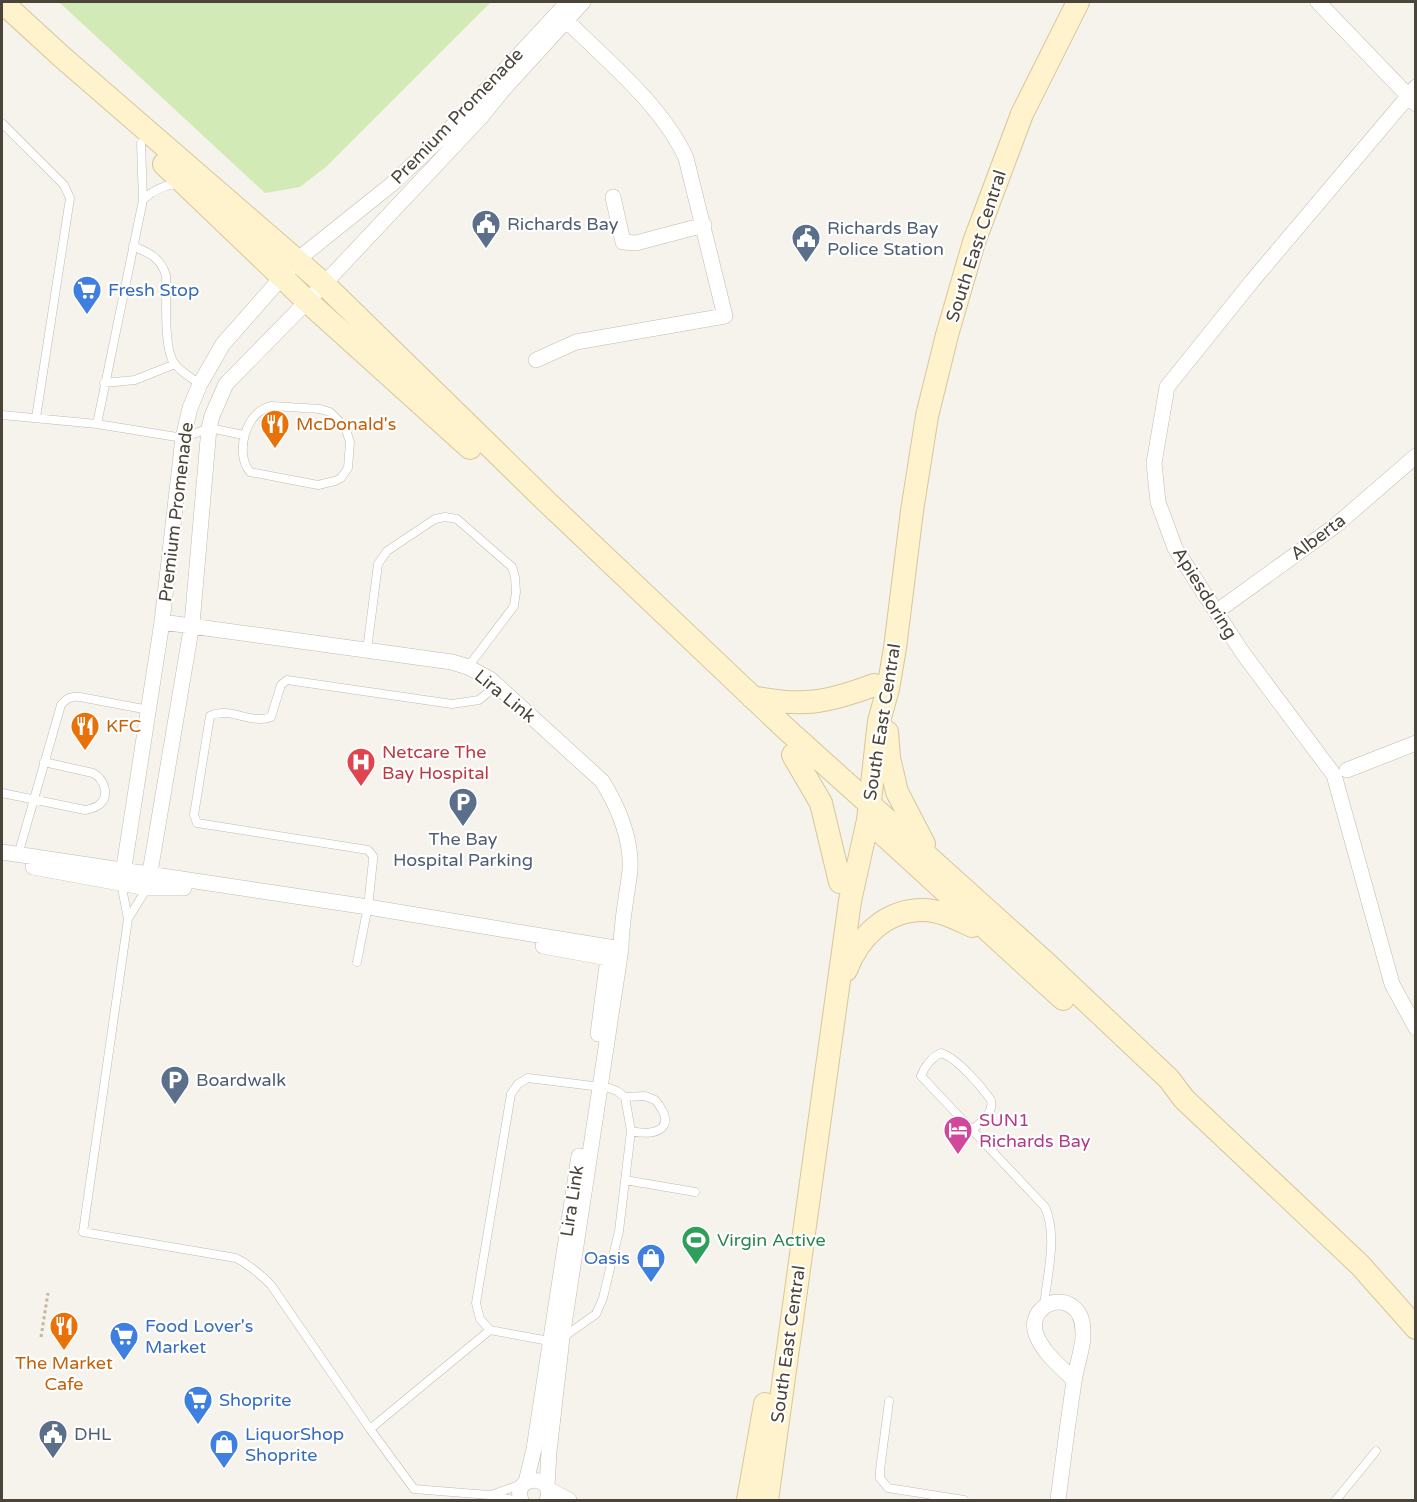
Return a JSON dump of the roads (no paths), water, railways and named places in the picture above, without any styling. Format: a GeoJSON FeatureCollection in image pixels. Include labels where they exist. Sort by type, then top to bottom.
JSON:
{"type":"FeatureCollection","features":[{"type":"Feature","properties":{"kind":"street"},"geometry":{"type":"LineString","coordinates":[[2,2],[290,268],[307,301],[500,475],[793,755],[932,860],[1169,1079],[1184,1099],[1360,1265],[1416,1328]]}},
{"type":"Feature","properties":{"kind":"street","name":"Premium Promenade"},"geometry":{"type":"LineString","coordinates":[[122,877],[162,622],[183,438],[190,408],[200,384],[224,344],[290,268],[392,184],[564,12],[584,2]]}},
{"type":"Feature","properties":{"kind":"street","name":"South East Central"},"geometry":{"type":"LineString","coordinates":[[767,1500],[838,996],[862,806],[879,721],[881,687],[918,414],[936,331],[964,238],[1012,112],[1065,2]]}},
{"type":"Feature","properties":{"kind":"street","name":"South East Central"},"geometry":{"type":"LineString","coordinates":[[881,687],[927,416],[947,335],[974,242],[1022,114],[1078,2]]}},
{"type":"Feature","properties":{"kind":"street"},"geometry":{"type":"LineString","coordinates":[[1318,2],[1413,95]]}},
{"type":"Feature","properties":{"kind":"street"},"geometry":{"type":"LineString","coordinates":[[536,360],[576,342],[724,316],[704,225],[686,158],[677,138],[651,106],[564,12]]}},
{"type":"Feature","properties":{"kind":"street","name":"Premium Promenade"},"geometry":{"type":"LineString","coordinates":[[148,881],[192,624],[209,428],[226,384],[324,284],[481,117],[564,12]]}},
{"type":"Feature","properties":{"kind":"street"},"geometry":{"type":"LineString","coordinates":[[2,14],[184,184],[290,268],[324,284],[549,504],[752,697],[862,806],[894,846],[992,936],[1163,1086],[1184,1099]]}},
{"type":"Feature","properties":{"kind":"street","name":"Apiesdoring"},"geometry":{"type":"LineString","coordinates":[[1413,95],[1253,280],[1167,387],[1154,463],[1158,502],[1175,548],[1242,652],[1334,775],[1392,984],[1416,1028]]}},
{"type":"Feature","properties":{"kind":"street"},"geometry":{"type":"LineString","coordinates":[[613,197],[623,243],[636,243],[704,225]]}},
{"type":"Feature","properties":{"kind":"street","name":"Alberta"},"geometry":{"type":"LineString","coordinates":[[1216,612],[1335,526],[1416,456]]}},
{"type":"Feature","properties":{"kind":"street","name":"Lira Link"},"geometry":{"type":"LineString","coordinates":[[162,622],[192,624],[452,662],[468,667],[497,685],[602,781],[611,796],[625,834],[630,867],[621,929],[614,953],[556,1339],[534,1449],[520,1491],[522,1500]]}},
{"type":"Feature","properties":{"kind":"street"},"geometry":{"type":"LineString","coordinates":[[752,697],[785,703],[816,703],[881,687],[892,774],[897,792],[932,860]]}},
{"type":"Feature","properties":{"kind":"street"},"geometry":{"type":"LineString","coordinates":[[1347,770],[1416,743]]}},
{"type":"Feature","properties":{"kind":"street"},"geometry":{"type":"LineString","coordinates":[[793,755],[820,803],[840,882]]}},
{"type":"Feature","properties":{"kind":"street","name":"South East Central"},"geometry":{"type":"LineString","coordinates":[[748,1500],[801,1188],[840,882],[862,806]]}},
{"type":"Feature","properties":{"kind":"street"},"geometry":{"type":"LineString","coordinates":[[2,852],[122,877]]}},
{"type":"Feature","properties":{"kind":"street"},"geometry":{"type":"LineString","coordinates":[[2,862],[367,912],[614,953]]}},
{"type":"Feature","properties":{"kind":"street"},"geometry":{"type":"LineString","coordinates":[[838,996],[849,962],[859,944],[873,928],[892,917],[910,911],[933,911],[948,915],[992,936]]}},
{"type":"Feature","properties":{"kind":"street"},"geometry":{"type":"LineString","coordinates":[[367,912],[571,951],[614,953]]}},
{"type":"Feature","properties":{"kind":"street"},"geometry":{"type":"LineString","coordinates":[[1058,1500],[1074,1380],[1083,1339],[1081,1318],[1072,1306],[1056,1301],[1044,1306],[1036,1315],[1034,1324],[1036,1334],[1047,1351],[1074,1380]]}},
{"type":"Feature","properties":{"kind":"street","name":"Lira Link"},"geometry":{"type":"LineString","coordinates":[[547,1492],[556,1339]]}},
{"type":"Feature","properties":{"kind":"street"},"geometry":{"type":"LineString","coordinates":[[524,1483],[537,1479],[547,1492],[569,1500]]}},
{"type":"Feature","properties":{"kind":"lane"},"geometry":{"type":"LineString","coordinates":[[2,123],[64,185],[70,198],[36,418]]}},
{"type":"Feature","properties":{"kind":"lane"},"geometry":{"type":"LineString","coordinates":[[97,424],[143,200],[141,143]]}},
{"type":"Feature","properties":{"kind":"lane"},"geometry":{"type":"LineString","coordinates":[[143,200],[152,191],[184,184]]}},
{"type":"Feature","properties":{"kind":"lane"},"geometry":{"type":"LineString","coordinates":[[134,246],[158,259],[166,275],[168,345],[175,364],[200,384]]}},
{"type":"Feature","properties":{"kind":"lane"},"geometry":{"type":"LineString","coordinates":[[104,383],[135,380],[175,364]]}},
{"type":"Feature","properties":{"kind":"lane"},"geometry":{"type":"LineString","coordinates":[[264,407],[320,409],[330,412],[345,427],[350,442],[348,468],[340,478],[318,485],[256,474],[250,472],[245,466],[244,435],[257,412],[264,407]]}},
{"type":"Feature","properties":{"kind":"lane"},"geometry":{"type":"LineString","coordinates":[[2,415],[97,424],[183,438],[209,428],[244,435]]}},
{"type":"Feature","properties":{"kind":"lane"},"geometry":{"type":"LineString","coordinates":[[367,650],[378,564],[382,557],[387,551],[435,519],[444,517],[457,519],[512,567],[515,577],[514,606],[468,667]]}},
{"type":"Feature","properties":{"kind":"lane"},"geometry":{"type":"LineString","coordinates":[[357,962],[367,912],[373,856],[368,850],[197,823],[194,815],[210,716],[219,712],[261,719],[271,717],[281,685],[287,680],[452,704],[479,700],[497,685]]}},
{"type":"Feature","properties":{"kind":"lane"},"geometry":{"type":"LineString","coordinates":[[18,855],[61,705],[69,698],[80,697],[149,710]]}},
{"type":"Feature","properties":{"kind":"lane"},"geometry":{"type":"LineString","coordinates":[[2,793],[85,810],[98,806],[104,800],[105,791],[99,777],[93,773],[44,762]]}},
{"type":"Feature","properties":{"kind":"lane"},"geometry":{"type":"LineString","coordinates":[[122,877],[128,918],[83,1232],[236,1258],[251,1267],[271,1285],[414,1489],[489,1495],[513,1500]]}},
{"type":"Feature","properties":{"kind":"lane"},"geometry":{"type":"LineString","coordinates":[[128,918],[148,881]]}},
{"type":"Feature","properties":{"kind":"lane"},"geometry":{"type":"LineString","coordinates":[[974,1129],[988,1114],[992,1106],[991,1100],[956,1062],[941,1053],[921,1076],[974,1129],[1045,1207],[1050,1218],[1051,1237],[1044,1306]]}},
{"type":"Feature","properties":{"kind":"lane"},"geometry":{"type":"LineString","coordinates":[[625,1097],[631,1131],[619,1231],[603,1298],[596,1314],[556,1339],[490,1330],[480,1319],[476,1303],[511,1094],[518,1084],[528,1078],[595,1087],[617,1091],[625,1097],[645,1096],[656,1100],[665,1115],[665,1123],[660,1130],[650,1134],[631,1131]]}},
{"type":"Feature","properties":{"kind":"lane"},"geometry":{"type":"LineString","coordinates":[[625,1180],[695,1192]]}},
{"type":"Feature","properties":{"kind":"lane"},"geometry":{"type":"LineString","coordinates":[[370,1429],[490,1330]]}},
{"type":"Feature","properties":{"kind":"lane"},"geometry":{"type":"LineString","coordinates":[[889,1401],[880,1470],[884,1484],[888,1488],[964,1500]]}},
{"type":"Feature","properties":{"kind":"lane"},"geometry":{"type":"LineString","coordinates":[[1336,1500],[1376,1451]]}},
{"type":"Feature","properties":{"kind":"lane"},"geometry":{"type":"LineString","coordinates":[[489,1495],[524,1483]]}},
{"type":"Feature","properties":{"kind":"place","name":"Richards Bay"},"geometry":{"type":"Point","coordinates":[486,250]}},
{"type":"Feature","properties":{"kind":"place","name":"Richards Bay Police Station"},"geometry":{"type":"Point","coordinates":[806,264]}},
{"type":"Feature","properties":{"kind":"place","name":"Fresh Stop"},"geometry":{"type":"Point","coordinates":[87,316]}},
{"type":"Feature","properties":{"kind":"place","name":"McDonald's"},"geometry":{"type":"Point","coordinates":[275,450]}},
{"type":"Feature","properties":{"kind":"place","name":"KFC"},"geometry":{"type":"Point","coordinates":[85,752]}},
{"type":"Feature","properties":{"kind":"place","name":"Netcare The Bay Hospital"},"geometry":{"type":"Point","coordinates":[361,788]}},
{"type":"Feature","properties":{"kind":"place","name":"The Bay Hospital Parking"},"geometry":{"type":"Point","coordinates":[463,828]}},
{"type":"Feature","properties":{"kind":"place","name":"Boardwalk"},"geometry":{"type":"Point","coordinates":[175,1106]}},
{"type":"Feature","properties":{"kind":"place","name":"SUN1 Richards Bay"},"geometry":{"type":"Point","coordinates":[958,1156]}},
{"type":"Feature","properties":{"kind":"place","name":"Virgin Active"},"geometry":{"type":"Point","coordinates":[696,1266]}},
{"type":"Feature","properties":{"kind":"place","name":"Oasis"},"geometry":{"type":"Point","coordinates":[651,1284]}},
{"type":"Feature","properties":{"kind":"place","name":"The Market Cafe"},"geometry":{"type":"Point","coordinates":[64,1352]}},
{"type":"Feature","properties":{"kind":"place","name":"Food Lover's Market"},"geometry":{"type":"Point","coordinates":[124,1362]}},
{"type":"Feature","properties":{"kind":"place","name":"Shoprite"},"geometry":{"type":"Point","coordinates":[198,1426]}},
{"type":"Feature","properties":{"kind":"place","name":"DHL"},"geometry":{"type":"Point","coordinates":[53,1460]}},
{"type":"Feature","properties":{"kind":"place","name":"LiquorShop Shoprite"},"geometry":{"type":"Point","coordinates":[224,1470]}}]}
